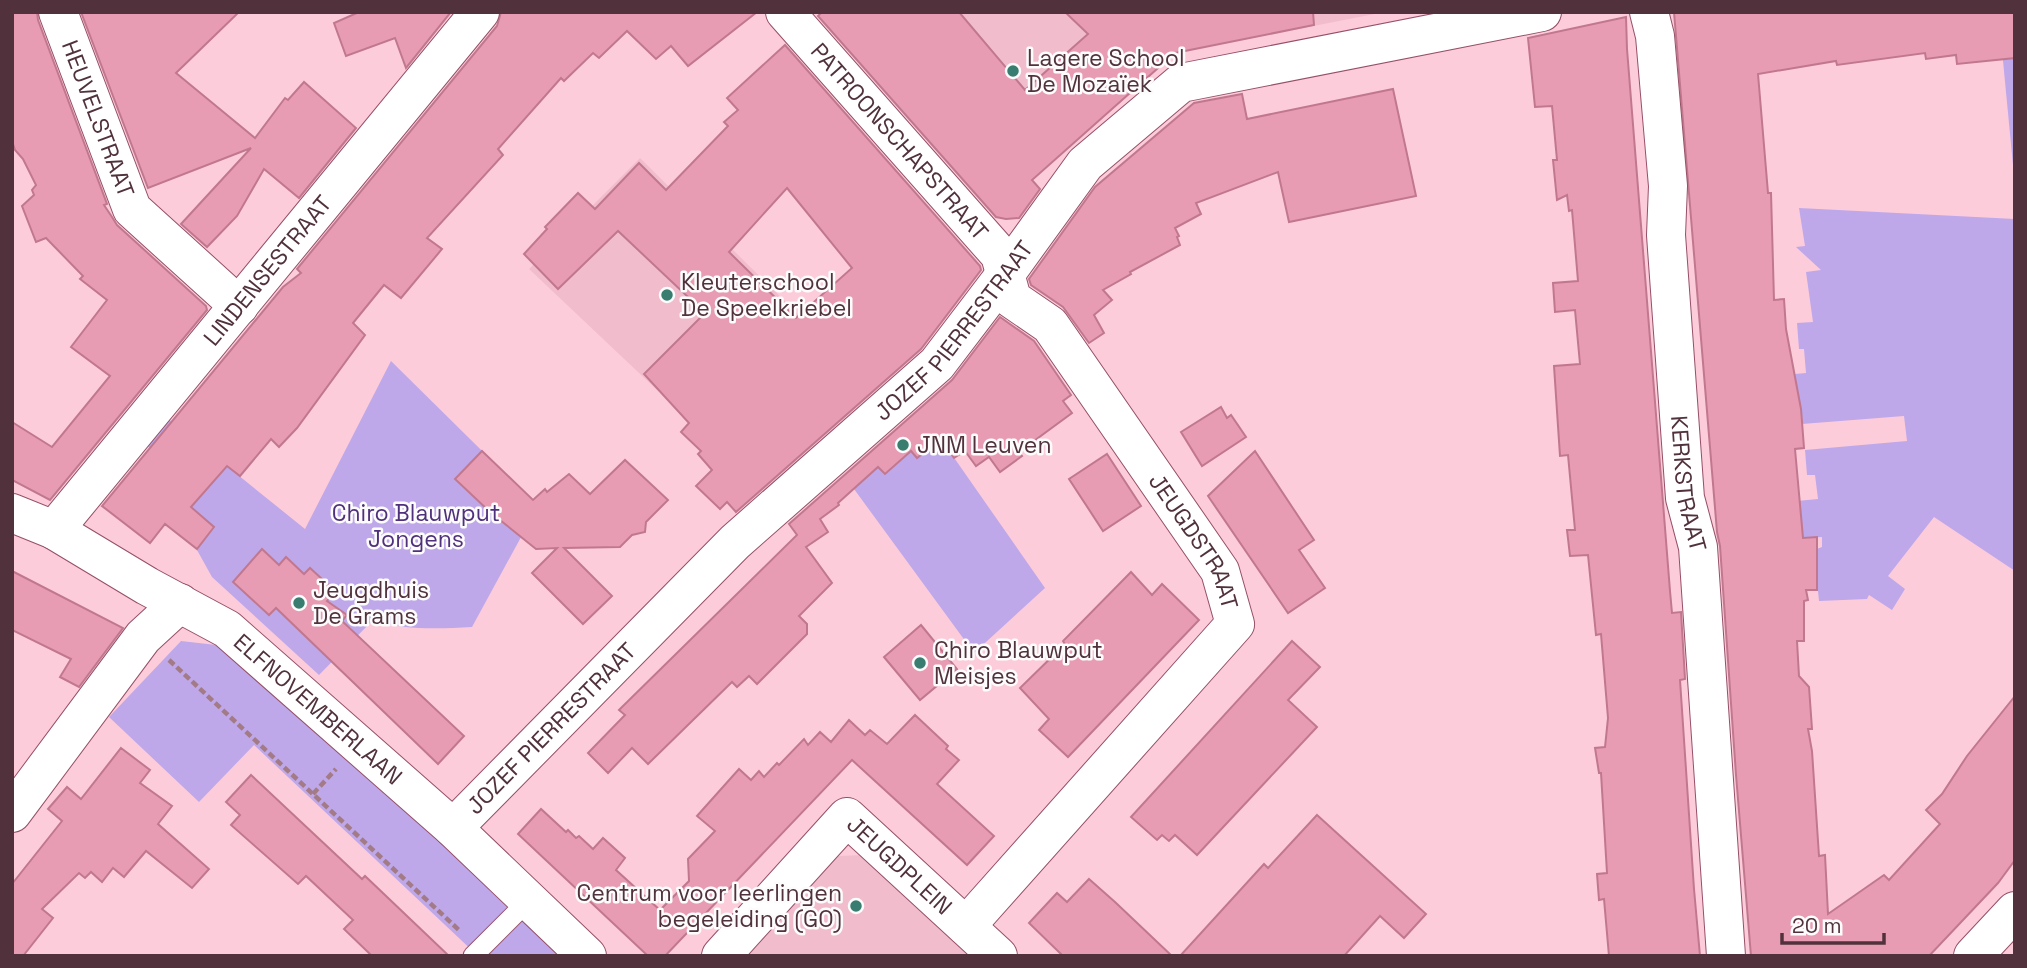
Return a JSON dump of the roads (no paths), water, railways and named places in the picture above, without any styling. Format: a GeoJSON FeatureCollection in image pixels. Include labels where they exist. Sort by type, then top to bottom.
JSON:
{"type":"FeatureCollection","features":[{"type":"Feature","properties":{"kind":"street","name":"HEUVELSTRAAT"},"geometry":{"type":"LineString","coordinates":[[58,12],[132,209],[239,306]]}},
{"type":"Feature","properties":{"kind":"street","name":"LINDENSESTRAAT"},"geometry":{"type":"LineString","coordinates":[[54,530],[480,12]]}},
{"type":"Feature","properties":{"kind":"street","name":"PATROONSCHAPSTRAAT"},"geometry":{"type":"LineString","coordinates":[[785,12],[1000,256],[1004,276]]}},
{"type":"Feature","properties":{"kind":"street","name":"JOZEF PIERRESTRAAT"},"geometry":{"type":"LineString","coordinates":[[453,828],[735,542],[937,364],[1085,164],[1181,83],[1542,12]]}},
{"type":"Feature","properties":{"kind":"street","name":"KERKSTRAAT"},"geometry":{"type":"LineString","coordinates":[[1648,12],[1655,36],[1668,186],[1666,235],[1685,499],[1698,547],[1726,956]]}},
{"type":"Feature","properties":{"kind":"street","name":"JEUGDSTRAAT"},"geometry":{"type":"LineString","coordinates":[[966,926],[1234,624],[1220,571],[1049,326],[1012,299],[1004,276]]}},
{"type":"Feature","properties":{"kind":"street","name":"ELFNOVEMBERLAAN"},"geometry":{"type":"LineString","coordinates":[[12,513],[54,530],[227,629],[453,828],[587,956]]}},
{"type":"Feature","properties":{"kind":"street"},"geometry":{"type":"LineString","coordinates":[[12,813],[143,636],[180,603]]}},
{"type":"Feature","properties":{"kind":"street","name":"JEUGDPLEIN"},"geometry":{"type":"LineString","coordinates":[[721,956],[846,817],[998,956]]}},
{"type":"Feature","properties":{"kind":"street"},"geometry":{"type":"LineString","coordinates":[[1973,956],[2015,911]]}},
{"type":"Feature","properties":{"kind":"lane"},"geometry":{"type":"LineString","coordinates":[[476,952],[529,900]]}},
{"type":"Feature","properties":{"kind":"place","name":"Lagere School De Mozaïek"},"geometry":{"type":"Point","coordinates":[1013,71]}},
{"type":"Feature","properties":{"kind":"place","name":"Kleuterschool De Speelkriebel"},"geometry":{"type":"Point","coordinates":[667,295]}},
{"type":"Feature","properties":{"kind":"place","name":"JNM Leuven"},"geometry":{"type":"Point","coordinates":[903,445]}},
{"type":"Feature","properties":{"kind":"place","name":"Jeugdhuis De Grams"},"geometry":{"type":"Point","coordinates":[299,603]}},
{"type":"Feature","properties":{"kind":"place","name":"Chiro Blauwput Meisjes"},"geometry":{"type":"Point","coordinates":[920,663]}},
{"type":"Feature","properties":{"kind":"place","name":"Centrum voor leerlingen begeleiding (GO)"},"geometry":{"type":"Point","coordinates":[856,906]}},
{"type":"Feature","properties":{"kind":"park label","name":"Chiro Blauwput Jongens"},"geometry":{"type":"Point","coordinates":[416,526]}}]}
